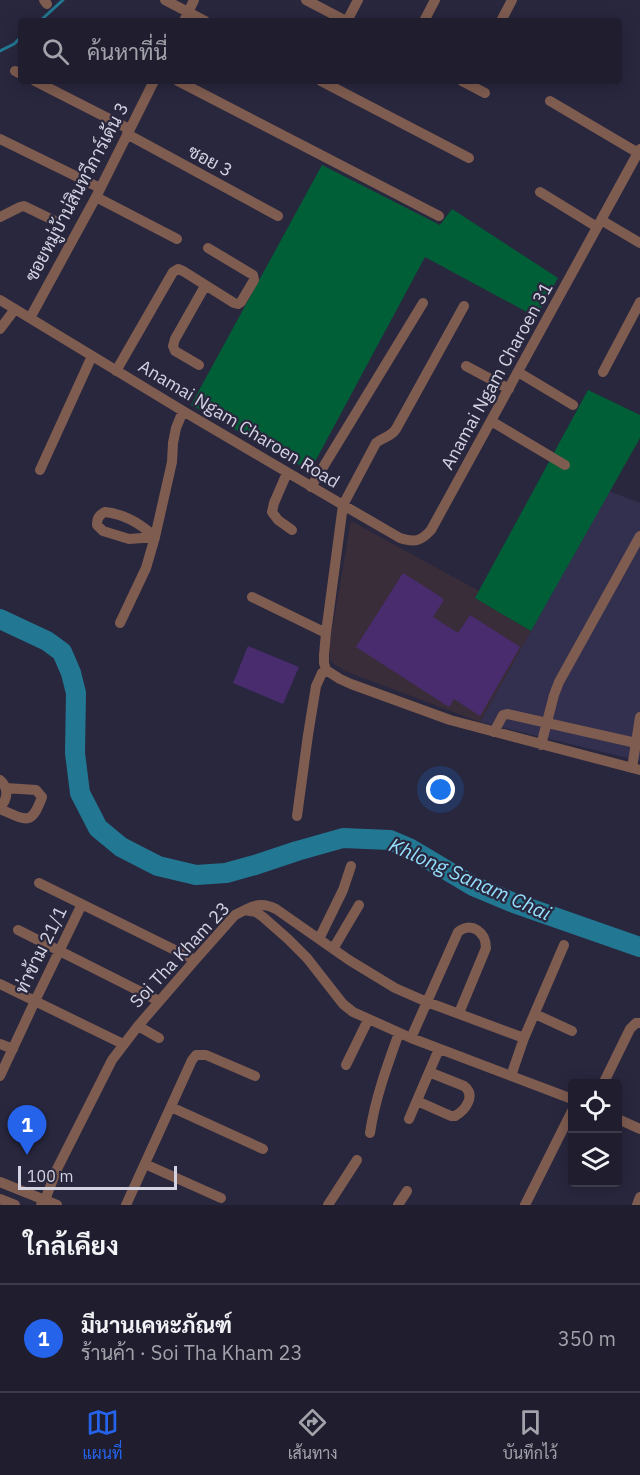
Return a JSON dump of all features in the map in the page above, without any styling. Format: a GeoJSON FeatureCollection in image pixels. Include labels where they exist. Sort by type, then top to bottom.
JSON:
{"type":"FeatureCollection","features":[{"type":"Feature","properties":{"kind":"street"},"geometry":{"type":"LineString","coordinates":[[165,0],[186,16],[194,0]]}},
{"type":"Feature","properties":{"kind":"street"},"geometry":{"type":"LineString","coordinates":[[306,0],[341,18]]}},
{"type":"Feature","properties":{"kind":"street"},"geometry":{"type":"LineString","coordinates":[[349,18],[358,0]]}},
{"type":"Feature","properties":{"kind":"street"},"geometry":{"type":"LineString","coordinates":[[426,18],[435,0]]}},
{"type":"Feature","properties":{"kind":"street"},"geometry":{"type":"LineString","coordinates":[[503,18],[512,0]]}},
{"type":"Feature","properties":{"kind":"street","name":"ซอย 3"},"geometry":{"type":"LineString","coordinates":[[40,84],[278,216]]}},
{"type":"Feature","properties":{"kind":"street","name":"ซอยหมู่บ้าน่สินทวีการ์เด้น 3"},"geometry":{"type":"LineString","coordinates":[[30,318],[98,192],[152,84]]}},
{"type":"Feature","properties":{"kind":"street"},"geometry":{"type":"LineString","coordinates":[[184,84],[439,216]]}},
{"type":"Feature","properties":{"kind":"street"},"geometry":{"type":"LineString","coordinates":[[327,84],[469,158]]}},
{"type":"Feature","properties":{"kind":"street"},"geometry":{"type":"LineString","coordinates":[[470,84],[485,93]]}},
{"type":"Feature","properties":{"kind":"street"},"geometry":{"type":"LineString","coordinates":[[550,101],[639,151]]}},
{"type":"Feature","properties":{"kind":"street"},"geometry":{"type":"LineString","coordinates":[[0,139],[98,192],[177,239]]}},
{"type":"Feature","properties":{"kind":"street","name":"Anamai Ngam Charoen 31"},"geometry":{"type":"LineString","coordinates":[[344,505],[408,541],[424,538],[431,530],[639,151]]}},
{"type":"Feature","properties":{"kind":"street"},"geometry":{"type":"LineString","coordinates":[[540,192],[640,243]]}},
{"type":"Feature","properties":{"kind":"street"},"geometry":{"type":"LineString","coordinates":[[0,217],[24,206],[57,222]]}},
{"type":"Feature","properties":{"kind":"street"},"geometry":{"type":"LineString","coordinates":[[116,371],[173,272],[178,269],[234,303],[241,302],[254,280],[253,275],[208,248]]}},
{"type":"Feature","properties":{"kind":"street"},"geometry":{"type":"LineString","coordinates":[[199,365],[175,351],[173,346],[205,286]]}},
{"type":"Feature","properties":{"kind":"street","name":"Anamai Ngam Charoen Road"},"geometry":{"type":"LineString","coordinates":[[0,300],[344,505],[326,633],[324,663],[326,670]]}},
{"type":"Feature","properties":{"kind":"street"},"geometry":{"type":"LineString","coordinates":[[603,372],[640,302]]}},
{"type":"Feature","properties":{"kind":"street"},"geometry":{"type":"LineString","coordinates":[[311,487],[423,303]]}},
{"type":"Feature","properties":{"kind":"street"},"geometry":{"type":"LineString","coordinates":[[344,505],[376,443],[396,429],[464,306]]}},
{"type":"Feature","properties":{"kind":"street"},"geometry":{"type":"LineString","coordinates":[[0,329],[15,309]]}},
{"type":"Feature","properties":{"kind":"street"},"geometry":{"type":"LineString","coordinates":[[40,470],[92,356]]}},
{"type":"Feature","properties":{"kind":"street"},"geometry":{"type":"LineString","coordinates":[[466,366],[508,389]]}},
{"type":"Feature","properties":{"kind":"street"},"geometry":{"type":"LineString","coordinates":[[518,372],[573,405]]}},
{"type":"Feature","properties":{"kind":"street"},"geometry":{"type":"LineString","coordinates":[[120,623],[146,568],[172,462],[172,443],[183,411]]}},
{"type":"Feature","properties":{"kind":"street"},"geometry":{"type":"LineString","coordinates":[[491,421],[565,465]]}},
{"type":"Feature","properties":{"kind":"street"},"geometry":{"type":"LineString","coordinates":[[287,473],[272,512],[278,520],[292,530]]}},
{"type":"Feature","properties":{"kind":"street"},"geometry":{"type":"LineString","coordinates":[[110,512],[140,524],[155,537],[129,539],[102,531],[97,525],[97,520],[100,514],[110,512]]}},
{"type":"Feature","properties":{"kind":"street"},"geometry":{"type":"LineString","coordinates":[[542,745],[559,682],[640,536]]}},
{"type":"Feature","properties":{"kind":"street"},"geometry":{"type":"LineString","coordinates":[[252,597],[326,633]]}},
{"type":"Feature","properties":{"kind":"street"},"geometry":{"type":"LineString","coordinates":[[297,816],[316,686],[322,673],[326,670],[340,679],[440,716],[636,769],[636,743],[640,717]]}},
{"type":"Feature","properties":{"kind":"street"},"geometry":{"type":"LineString","coordinates":[[494,732],[503,715],[507,714],[636,743]]}},
{"type":"Feature","properties":{"kind":"street"},"geometry":{"type":"LineString","coordinates":[[3,784],[36,790],[42,797],[37,811],[30,818],[0,808],[6,797],[3,784]]}},
{"type":"Feature","properties":{"kind":"street"},"geometry":{"type":"LineString","coordinates":[[319,939],[343,890],[351,866]]}},
{"type":"Feature","properties":{"kind":"street"},"geometry":{"type":"LineString","coordinates":[[39,883],[195,960]]}},
{"type":"Feature","properties":{"kind":"street","name":"ท่าข้าม 21/1"},"geometry":{"type":"LineString","coordinates":[[0,1076],[82,904]]}},
{"type":"Feature","properties":{"kind":"street"},"geometry":{"type":"LineString","coordinates":[[245,910],[260,904],[268,905],[395,988],[524,1038]]}},
{"type":"Feature","properties":{"kind":"street"},"geometry":{"type":"LineString","coordinates":[[333,949],[358,905]]}},
{"type":"Feature","properties":{"kind":"street","name":"Soi Tha Kham 23"},"geometry":{"type":"LineString","coordinates":[[43,1202],[104,1073],[123,1044],[235,915],[245,910],[256,912],[288,939],[307,958],[342,1004],[368,1020],[439,1049],[568,1096]]}},
{"type":"Feature","properties":{"kind":"street"},"geometry":{"type":"LineString","coordinates":[[411,1038],[458,932],[470,927],[482,933],[486,940],[486,948],[459,1013]]}},
{"type":"Feature","properties":{"kind":"street"},"geometry":{"type":"LineString","coordinates":[[18,930],[159,1001]]}},
{"type":"Feature","properties":{"kind":"street"},"geometry":{"type":"LineString","coordinates":[[511,1076],[524,1038],[564,945]]}},
{"type":"Feature","properties":{"kind":"street"},"geometry":{"type":"LineString","coordinates":[[0,984],[123,1044]]}},
{"type":"Feature","properties":{"kind":"street"},"geometry":{"type":"LineString","coordinates":[[535,1014],[572,1031]]}},
{"type":"Feature","properties":{"kind":"street"},"geometry":{"type":"LineString","coordinates":[[346,1065],[368,1020]]}},
{"type":"Feature","properties":{"kind":"street"},"geometry":{"type":"LineString","coordinates":[[605,1079],[630,1029],[636,1023],[640,1023]]}},
{"type":"Feature","properties":{"kind":"street"},"geometry":{"type":"LineString","coordinates":[[138,1026],[159,1038]]}},
{"type":"Feature","properties":{"kind":"street"},"geometry":{"type":"LineString","coordinates":[[369,1133],[373,1112],[399,1033]]}},
{"type":"Feature","properties":{"kind":"street"},"geometry":{"type":"LineString","coordinates":[[0,1044],[13,1049]]}},
{"type":"Feature","properties":{"kind":"street"},"geometry":{"type":"LineString","coordinates":[[409,1119],[439,1049]]}},
{"type":"Feature","properties":{"kind":"street"},"geometry":{"type":"LineString","coordinates":[[126,1205],[196,1055],[206,1055],[255,1076]]}},
{"type":"Feature","properties":{"kind":"street"},"geometry":{"type":"LineString","coordinates":[[417,1101],[455,1116],[463,1111],[470,1098],[468,1089],[464,1086],[429,1072]]}},
{"type":"Feature","properties":{"kind":"street"},"geometry":{"type":"LineString","coordinates":[[171,1107],[263,1149]]}},
{"type":"Feature","properties":{"kind":"street"},"geometry":{"type":"LineString","coordinates":[[525,1205],[568,1121]]}},
{"type":"Feature","properties":{"kind":"street"},"geometry":{"type":"LineString","coordinates":[[622,1121],[640,1129]]}},
{"type":"Feature","properties":{"kind":"street"},"geometry":{"type":"LineString","coordinates":[[328,1205],[357,1160]]}},
{"type":"Feature","properties":{"kind":"street"},"geometry":{"type":"LineString","coordinates":[[145,1164],[221,1198]]}},
{"type":"Feature","properties":{"kind":"street"},"geometry":{"type":"LineString","coordinates":[[0,1182],[43,1202],[57,1205]]}},
{"type":"Feature","properties":{"kind":"street"},"geometry":{"type":"LineString","coordinates":[[398,1205],[407,1191]]}},
{"type":"Feature","properties":{"kind":"street"},"geometry":{"type":"LineString","coordinates":[[637,1205],[640,1197]]}},
{"type":"Feature","properties":{"kind":"street"},"geometry":{"type":"LineString","coordinates":[[0,1198],[15,1205]]}},
{"type":"Feature","properties":{"kind":"shaded area"},"geometry":{"type":"Polygon","coordinates":[[[609,491],[640,503],[640,761],[480,722],[609,491]]]}},
{"type":"Feature","properties":{"kind":"shaded area"},"geometry":{"type":"Polygon","coordinates":[[[351,521],[479,591],[475,598],[531,631],[480,722],[345,671],[330,661],[330,642],[351,521]]]}},
{"type":"Feature","properties":{"kind":"green space"},"geometry":{"type":"Polygon","coordinates":[[[322,165],[440,225],[452,209],[558,278],[536,317],[425,257],[310,471],[191,405],[322,165]]]}},
{"type":"Feature","properties":{"kind":"green space"},"geometry":{"type":"Polygon","coordinates":[[[588,390],[640,415],[640,438],[531,631],[475,598],[588,390]]]}},
{"type":"Feature","properties":{"kind":"building"},"geometry":{"type":"Polygon","coordinates":[[[403,573],[444,600],[433,617],[458,633],[470,615],[520,647],[480,716],[454,699],[449,707],[356,647],[403,573]]]}},
{"type":"Feature","properties":{"kind":"building"},"geometry":{"type":"Polygon","coordinates":[[[248,646],[299,667],[283,704],[233,683],[248,646]]]}},
{"type":"Feature","properties":{"kind":"waterway"},"geometry":{"type":"LineString","coordinates":[[43,18],[63,0]]}},
{"type":"Feature","properties":{"kind":"waterway"},"geometry":{"type":"LineString","coordinates":[[0,51],[18,40]]}},
{"type":"Feature","properties":{"kind":"waterway","name":"Khlong Sanam Chai"},"geometry":{"type":"LineString","coordinates":[[0,619],[47,641],[62,652],[76,693],[75,753],[80,793],[98,828],[121,847],[158,866],[196,875],[226,873],[343,838],[390,840],[411,849],[473,886],[514,903],[640,947]]}},
{"type":"Feature","properties":{"kind":"place","name":"มีนานเคหะภัณฑ์"},"geometry":{"type":"Point","coordinates":[27,1155]}}]}
